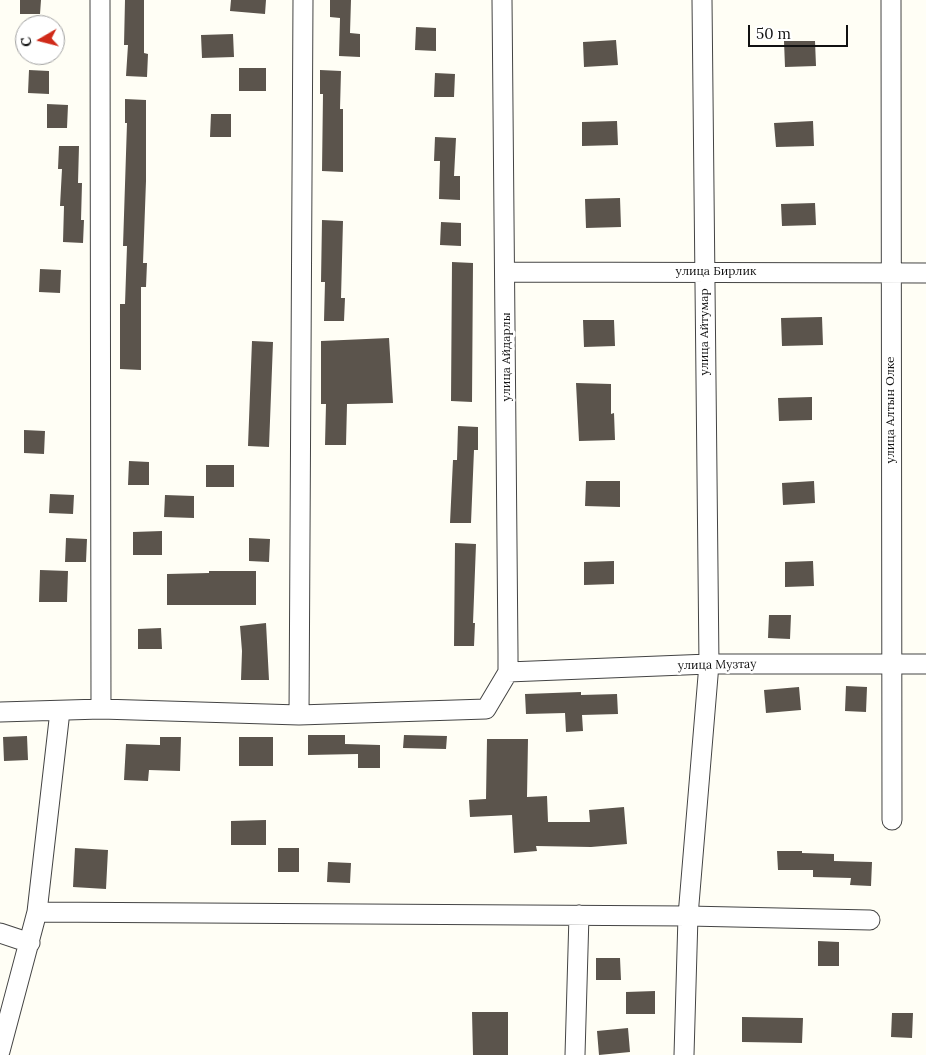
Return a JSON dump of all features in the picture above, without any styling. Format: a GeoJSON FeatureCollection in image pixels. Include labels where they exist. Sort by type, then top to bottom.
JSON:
{"type":"FeatureCollection","features":[{"type":"Feature","properties":{"kind":"street"},"geometry":{"type":"LineString","coordinates":[[100,0],[101,709]]}},
{"type":"Feature","properties":{"kind":"street"},"geometry":{"type":"LineString","coordinates":[[299,715],[303,0]]}},
{"type":"Feature","properties":{"kind":"street","name":"улица Айдарлы"},"geometry":{"type":"LineString","coordinates":[[502,0],[506,272],[508,672]]}},
{"type":"Feature","properties":{"kind":"street","name":"улица Айтумар"},"geometry":{"type":"LineString","coordinates":[[684,1055],[688,916],[709,664],[702,0]]}},
{"type":"Feature","properties":{"kind":"street","name":"улица Алтын Олке"},"geometry":{"type":"LineString","coordinates":[[891,0],[890,664],[892,820]]}},
{"type":"Feature","properties":{"kind":"street","name":"улица Бирлик"},"geometry":{"type":"LineString","coordinates":[[506,272],[926,273]]}},
{"type":"Feature","properties":{"kind":"street","name":"улица Музтау"},"geometry":{"type":"LineString","coordinates":[[508,672],[709,664],[926,664]]}},
{"type":"Feature","properties":{"kind":"street"},"geometry":{"type":"LineString","coordinates":[[0,712],[101,709],[299,715],[486,709],[508,672]]}},
{"type":"Feature","properties":{"kind":"street"},"geometry":{"type":"LineString","coordinates":[[0,1051],[37,912],[60,711]]}},
{"type":"Feature","properties":{"kind":"street"},"geometry":{"type":"LineString","coordinates":[[37,912],[688,916],[870,920]]}},
{"type":"Feature","properties":{"kind":"street"},"geometry":{"type":"LineString","coordinates":[[576,1055],[579,915]]}},
{"type":"Feature","properties":{"kind":"street"},"geometry":{"type":"LineString","coordinates":[[0,933],[30,943]]}},
{"type":"Feature","properties":{"kind":"building"},"geometry":{"type":"Polygon","coordinates":[[[20,0],[41,0],[40,14],[20,14],[20,0]]]}},
{"type":"Feature","properties":{"kind":"building"},"geometry":{"type":"Polygon","coordinates":[[[125,0],[144,0],[144,53],[148,54],[147,77],[126,76],[128,45],[124,45],[125,0]]]}},
{"type":"Feature","properties":{"kind":"building"},"geometry":{"type":"Polygon","coordinates":[[[231,0],[266,0],[265,14],[230,11],[231,0]]]}},
{"type":"Feature","properties":{"kind":"building"},"geometry":{"type":"Polygon","coordinates":[[[330,0],[351,0],[350,33],[360,34],[360,57],[339,56],[340,18],[330,17],[330,0]]]}},
{"type":"Feature","properties":{"kind":"building"},"geometry":{"type":"Polygon","coordinates":[[[416,27],[436,28],[436,51],[415,50],[416,27]]]}},
{"type":"Feature","properties":{"kind":"building"},"geometry":{"type":"Polygon","coordinates":[[[233,34],[234,57],[202,58],[201,35],[233,34]]]}},
{"type":"Feature","properties":{"kind":"building"},"geometry":{"type":"Polygon","coordinates":[[[616,40],[618,65],[584,67],[583,42],[616,40]]]}},
{"type":"Feature","properties":{"kind":"building"},"geometry":{"type":"Polygon","coordinates":[[[784,41],[815,41],[816,66],[785,67],[784,41]]]}},
{"type":"Feature","properties":{"kind":"building"},"geometry":{"type":"Polygon","coordinates":[[[239,68],[266,68],[266,91],[239,91],[239,68]]]}},
{"type":"Feature","properties":{"kind":"building"},"geometry":{"type":"Polygon","coordinates":[[[29,70],[49,71],[49,94],[28,93],[29,70]]]}},
{"type":"Feature","properties":{"kind":"building"},"geometry":{"type":"Polygon","coordinates":[[[320,70],[341,71],[340,109],[343,109],[343,172],[322,171],[323,94],[320,94],[320,70]]]}},
{"type":"Feature","properties":{"kind":"building"},"geometry":{"type":"Polygon","coordinates":[[[435,73],[455,74],[454,97],[434,97],[435,73]]]}},
{"type":"Feature","properties":{"kind":"building"},"geometry":{"type":"Polygon","coordinates":[[[125,99],[146,100],[143,263],[147,263],[146,287],[141,287],[141,370],[120,369],[120,304],[125,304],[127,246],[123,246],[127,123],[125,123],[125,99]]]}},
{"type":"Feature","properties":{"kind":"building"},"geometry":{"type":"Polygon","coordinates":[[[47,104],[68,105],[67,128],[47,128],[47,104]]]}},
{"type":"Feature","properties":{"kind":"building"},"geometry":{"type":"Polygon","coordinates":[[[211,114],[231,114],[231,137],[210,137],[211,114]]]}},
{"type":"Feature","properties":{"kind":"building"},"geometry":{"type":"Polygon","coordinates":[[[617,121],[618,145],[582,146],[582,122],[617,121]]]}},
{"type":"Feature","properties":{"kind":"building"},"geometry":{"type":"Polygon","coordinates":[[[813,121],[814,146],[776,147],[774,123],[813,121]]]}},
{"type":"Feature","properties":{"kind":"building"},"geometry":{"type":"Polygon","coordinates":[[[435,137],[456,138],[454,176],[460,176],[460,200],[439,199],[440,161],[434,161],[435,137]]]}},
{"type":"Feature","properties":{"kind":"building"},"geometry":{"type":"Polygon","coordinates":[[[59,146],[79,146],[78,183],[82,183],[81,220],[84,220],[83,243],[63,242],[64,206],[60,206],[62,169],[58,169],[59,146]]]}},
{"type":"Feature","properties":{"kind":"building"},"geometry":{"type":"Polygon","coordinates":[[[620,198],[621,227],[586,228],[585,199],[620,198]]]}},
{"type":"Feature","properties":{"kind":"building"},"geometry":{"type":"Polygon","coordinates":[[[815,203],[816,225],[782,226],[781,204],[815,203]]]}},
{"type":"Feature","properties":{"kind":"building"},"geometry":{"type":"Polygon","coordinates":[[[322,220],[343,221],[341,298],[345,298],[344,321],[324,321],[325,282],[321,282],[322,220]]]}},
{"type":"Feature","properties":{"kind":"building"},"geometry":{"type":"Polygon","coordinates":[[[441,222],[461,223],[461,246],[440,245],[441,222]]]}},
{"type":"Feature","properties":{"kind":"building"},"geometry":{"type":"Polygon","coordinates":[[[452,262],[473,263],[472,402],[451,401],[452,262]]]}},
{"type":"Feature","properties":{"kind":"building"},"geometry":{"type":"Polygon","coordinates":[[[40,269],[61,270],[60,293],[39,292],[40,269]]]}},
{"type":"Feature","properties":{"kind":"building"},"geometry":{"type":"Polygon","coordinates":[[[822,317],[823,345],[782,346],[781,318],[822,317]]]}},
{"type":"Feature","properties":{"kind":"building"},"geometry":{"type":"Polygon","coordinates":[[[583,320],[614,320],[615,346],[584,347],[583,320]]]}},
{"type":"Feature","properties":{"kind":"building"},"geometry":{"type":"Polygon","coordinates":[[[389,338],[393,403],[347,404],[346,445],[325,445],[326,404],[321,404],[321,341],[389,338]]]}},
{"type":"Feature","properties":{"kind":"building"},"geometry":{"type":"Polygon","coordinates":[[[252,341],[273,342],[269,447],[248,446],[252,341]]]}},
{"type":"Feature","properties":{"kind":"building"},"geometry":{"type":"Polygon","coordinates":[[[576,383],[611,384],[611,414],[614,413],[615,440],[579,441],[576,383]]]}},
{"type":"Feature","properties":{"kind":"building"},"geometry":{"type":"Polygon","coordinates":[[[812,397],[812,420],[779,421],[778,398],[812,397]]]}},
{"type":"Feature","properties":{"kind":"building"},"geometry":{"type":"Polygon","coordinates":[[[458,426],[478,427],[478,450],[474,450],[471,523],[450,523],[453,460],[457,460],[458,426]]]}},
{"type":"Feature","properties":{"kind":"building"},"geometry":{"type":"Polygon","coordinates":[[[24,430],[45,431],[44,454],[24,453],[24,430]]]}},
{"type":"Feature","properties":{"kind":"building"},"geometry":{"type":"Polygon","coordinates":[[[129,461],[149,462],[149,485],[128,485],[129,461]]]}},
{"type":"Feature","properties":{"kind":"building"},"geometry":{"type":"Polygon","coordinates":[[[206,465],[234,465],[234,487],[206,487],[206,465]]]}},
{"type":"Feature","properties":{"kind":"building"},"geometry":{"type":"Polygon","coordinates":[[[586,481],[620,481],[620,507],[585,506],[586,481]]]}},
{"type":"Feature","properties":{"kind":"building"},"geometry":{"type":"Polygon","coordinates":[[[814,481],[815,503],[783,505],[782,483],[814,481]]]}},
{"type":"Feature","properties":{"kind":"building"},"geometry":{"type":"Polygon","coordinates":[[[50,494],[74,495],[73,514],[49,513],[50,494]]]}},
{"type":"Feature","properties":{"kind":"building"},"geometry":{"type":"Polygon","coordinates":[[[165,495],[194,496],[194,518],[164,517],[165,495]]]}},
{"type":"Feature","properties":{"kind":"building"},"geometry":{"type":"Polygon","coordinates":[[[162,531],[162,555],[133,555],[133,532],[162,531]]]}},
{"type":"Feature","properties":{"kind":"building"},"geometry":{"type":"Polygon","coordinates":[[[66,538],[87,539],[86,562],[65,562],[66,538]]]}},
{"type":"Feature","properties":{"kind":"building"},"geometry":{"type":"Polygon","coordinates":[[[249,538],[270,539],[269,562],[249,561],[249,538]]]}},
{"type":"Feature","properties":{"kind":"building"},"geometry":{"type":"Polygon","coordinates":[[[455,543],[476,544],[474,646],[454,646],[455,543]]]}},
{"type":"Feature","properties":{"kind":"building"},"geometry":{"type":"Polygon","coordinates":[[[614,561],[614,584],[584,585],[584,562],[614,561]]]}},
{"type":"Feature","properties":{"kind":"building"},"geometry":{"type":"Polygon","coordinates":[[[813,561],[814,586],[785,587],[785,562],[813,561]]]}},
{"type":"Feature","properties":{"kind":"building"},"geometry":{"type":"Polygon","coordinates":[[[40,570],[68,571],[67,602],[39,602],[40,570]]]}},
{"type":"Feature","properties":{"kind":"building"},"geometry":{"type":"Polygon","coordinates":[[[209,571],[256,571],[256,605],[167,605],[167,574],[209,573],[209,571]]]}},
{"type":"Feature","properties":{"kind":"building"},"geometry":{"type":"Polygon","coordinates":[[[769,615],[791,615],[790,639],[768,638],[769,615]]]}},
{"type":"Feature","properties":{"kind":"building"},"geometry":{"type":"Polygon","coordinates":[[[266,623],[269,680],[241,680],[242,651],[240,626],[266,623]]]}},
{"type":"Feature","properties":{"kind":"building"},"geometry":{"type":"Polygon","coordinates":[[[161,628],[162,649],[138,649],[138,629],[161,628]]]}},
{"type":"Feature","properties":{"kind":"building"},"geometry":{"type":"Polygon","coordinates":[[[846,686],[867,687],[866,712],[845,711],[846,686]]]}},
{"type":"Feature","properties":{"kind":"building"},"geometry":{"type":"Polygon","coordinates":[[[799,687],[801,710],[766,713],[764,690],[799,687]]]}},
{"type":"Feature","properties":{"kind":"building"},"geometry":{"type":"Polygon","coordinates":[[[581,692],[581,695],[617,694],[618,714],[582,715],[583,731],[566,732],[565,713],[526,714],[525,694],[581,692]]]}},
{"type":"Feature","properties":{"kind":"building"},"geometry":{"type":"Polygon","coordinates":[[[308,735],[345,735],[345,744],[380,745],[380,768],[358,768],[358,754],[308,755],[308,735]]]}},
{"type":"Feature","properties":{"kind":"building"},"geometry":{"type":"Polygon","coordinates":[[[404,735],[447,736],[446,749],[403,748],[404,735]]]}},
{"type":"Feature","properties":{"kind":"building"},"geometry":{"type":"Polygon","coordinates":[[[27,736],[28,760],[4,761],[3,737],[27,736]]]}},
{"type":"Feature","properties":{"kind":"building"},"geometry":{"type":"Polygon","coordinates":[[[160,737],[181,737],[180,771],[149,770],[148,781],[124,780],[126,744],[160,745],[160,737]]]}},
{"type":"Feature","properties":{"kind":"building"},"geometry":{"type":"Polygon","coordinates":[[[239,737],[273,737],[273,766],[239,766],[239,737]]]}},
{"type":"Feature","properties":{"kind":"building"},"geometry":{"type":"Polygon","coordinates":[[[487,739],[528,739],[527,797],[547,796],[548,822],[590,822],[589,810],[624,807],[627,844],[591,847],[536,846],[537,851],[514,853],[512,815],[470,817],[469,800],[486,799],[487,739]]]}},
{"type":"Feature","properties":{"kind":"building"},"geometry":{"type":"Polygon","coordinates":[[[266,820],[266,845],[231,845],[231,821],[266,820]]]}},
{"type":"Feature","properties":{"kind":"building"},"geometry":{"type":"Polygon","coordinates":[[[75,848],[108,850],[106,889],[73,887],[75,848]]]}},
{"type":"Feature","properties":{"kind":"building"},"geometry":{"type":"Polygon","coordinates":[[[278,848],[299,848],[299,872],[278,872],[278,848]]]}},
{"type":"Feature","properties":{"kind":"building"},"geometry":{"type":"Polygon","coordinates":[[[777,851],[834,854],[834,861],[872,862],[871,886],[850,885],[851,878],[813,877],[813,870],[778,870],[777,851]]]}},
{"type":"Feature","properties":{"kind":"building"},"geometry":{"type":"Polygon","coordinates":[[[328,862],[351,863],[350,883],[327,882],[328,862]]]}},
{"type":"Feature","properties":{"kind":"building"},"geometry":{"type":"Polygon","coordinates":[[[818,941],[839,942],[839,966],[818,966],[818,941]]]}},
{"type":"Feature","properties":{"kind":"building"},"geometry":{"type":"Polygon","coordinates":[[[596,958],[620,958],[621,980],[596,980],[596,958]]]}},
{"type":"Feature","properties":{"kind":"building"},"geometry":{"type":"Polygon","coordinates":[[[655,991],[655,1014],[626,1014],[626,992],[655,991]]]}},
{"type":"Feature","properties":{"kind":"building"},"geometry":{"type":"Polygon","coordinates":[[[472,1012],[508,1012],[508,1055],[473,1055],[472,1012]]]}},
{"type":"Feature","properties":{"kind":"building"},"geometry":{"type":"Polygon","coordinates":[[[892,1013],[913,1013],[912,1038],[891,1037],[892,1013]]]}},
{"type":"Feature","properties":{"kind":"building"},"geometry":{"type":"Polygon","coordinates":[[[742,1017],[803,1018],[802,1043],[742,1042],[742,1017]]]}},
{"type":"Feature","properties":{"kind":"building"},"geometry":{"type":"Polygon","coordinates":[[[628,1028],[630,1052],[599,1055],[597,1031],[628,1028]]]}}]}
